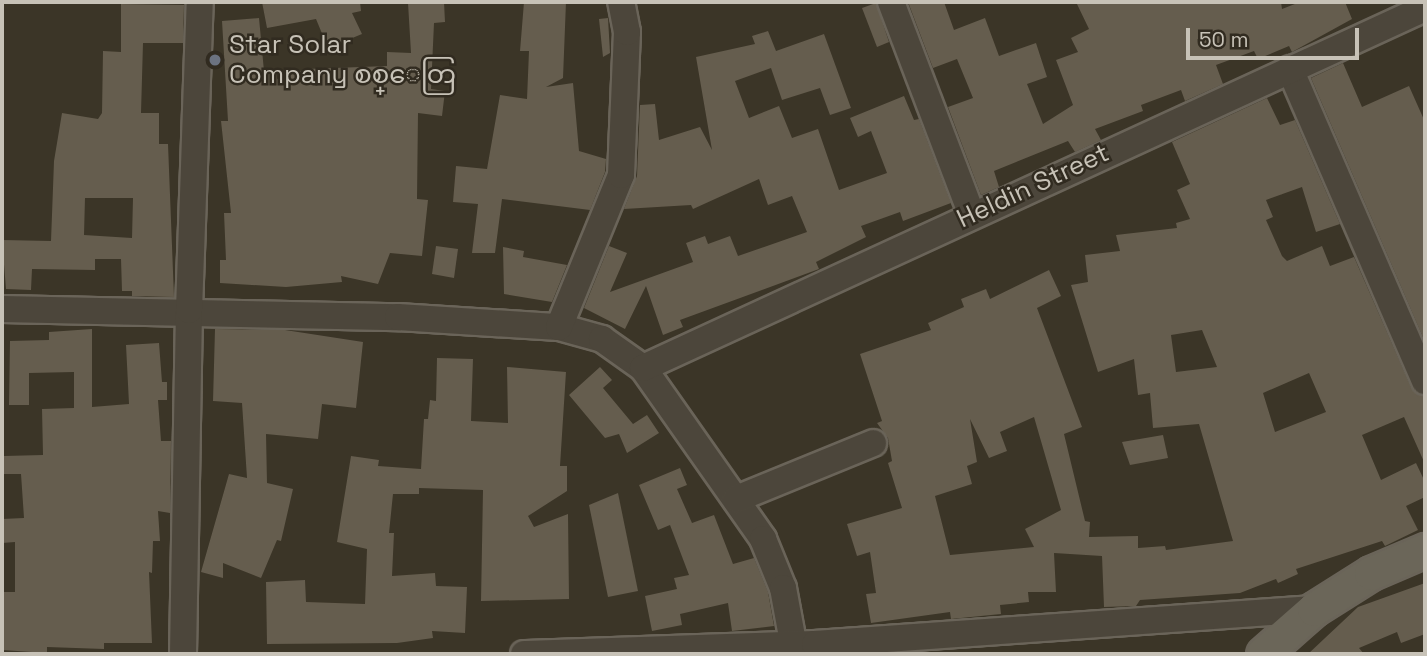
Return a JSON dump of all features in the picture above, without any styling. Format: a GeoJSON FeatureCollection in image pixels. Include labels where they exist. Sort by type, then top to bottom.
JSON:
{"type":"FeatureCollection","features":[{"type":"Feature","properties":{"kind":"main road"},"geometry":{"type":"LineString","coordinates":[[1263,654],[1314,609],[1371,573],[1425,551]]}},
{"type":"Feature","properties":{"kind":"street"},"geometry":{"type":"LineString","coordinates":[[183,654],[188,310],[200,2]]}},
{"type":"Feature","properties":{"kind":"street"},"geometry":{"type":"LineString","coordinates":[[559,327],[621,175],[627,32],[621,2]]}},
{"type":"Feature","properties":{"kind":"street"},"geometry":{"type":"LineString","coordinates":[[891,2],[972,215]]}},
{"type":"Feature","properties":{"kind":"street","name":"Heldin Street"},"geometry":{"type":"LineString","coordinates":[[643,368],[1425,8]]}},
{"type":"Feature","properties":{"kind":"street"},"geometry":{"type":"LineString","coordinates":[[1290,69],[1425,382]]}},
{"type":"Feature","properties":{"kind":"street"},"geometry":{"type":"LineString","coordinates":[[2,309],[188,310],[559,327],[602,339],[643,368],[764,539],[809,647]]}},
{"type":"Feature","properties":{"kind":"street"},"geometry":{"type":"LineString","coordinates":[[736,499],[873,443]]}},
{"type":"Feature","properties":{"kind":"street"},"geometry":{"type":"LineString","coordinates":[[524,654],[809,647],[1314,609]]}},
{"type":"Feature","properties":{"kind":"building"},"geometry":{"type":"Polygon","coordinates":[[[262,2],[360,2],[361,11],[352,13],[362,34],[328,48],[316,19],[267,28],[262,2]]]}},
{"type":"Feature","properties":{"kind":"building"},"geometry":{"type":"Polygon","coordinates":[[[444,2],[445,22],[434,23],[431,89],[445,91],[442,116],[418,113],[417,199],[428,200],[422,256],[390,253],[378,284],[341,276],[342,282],[286,287],[220,283],[220,260],[226,260],[224,213],[231,213],[221,121],[228,121],[222,21],[259,18],[264,71],[276,70],[277,79],[307,69],[387,66],[387,52],[411,53],[408,3],[444,2]]]}},
{"type":"Feature","properties":{"kind":"building"},"geometry":{"type":"Polygon","coordinates":[[[524,2],[566,2],[563,78],[546,87],[573,83],[579,151],[606,159],[605,172],[590,210],[502,199],[495,253],[472,253],[478,204],[453,202],[456,166],[487,169],[500,95],[527,99],[529,51],[520,51],[524,2]]]}},
{"type":"Feature","properties":{"kind":"building"},"geometry":{"type":"Polygon","coordinates":[[[908,2],[944,2],[954,30],[985,18],[999,56],[1036,43],[1047,77],[1027,84],[1043,124],[1073,105],[1056,60],[1078,52],[1071,38],[1089,29],[1076,2],[1281,2],[1282,9],[1300,2],[1345,2],[1352,19],[1292,52],[1289,46],[1258,59],[1254,51],[1216,65],[1223,84],[1185,101],[1181,90],[1141,105],[1143,111],[1095,129],[1101,140],[1075,152],[1068,141],[994,171],[999,187],[981,195],[948,107],[973,98],[957,59],[933,68],[908,2]]]}},
{"type":"Feature","properties":{"kind":"building"},"geometry":{"type":"Polygon","coordinates":[[[876,3],[889,42],[877,47],[862,8],[876,3]]]}},
{"type":"Feature","properties":{"kind":"building"},"geometry":{"type":"Polygon","coordinates":[[[121,4],[184,5],[183,43],[143,43],[141,113],[159,113],[159,144],[168,144],[174,297],[132,296],[132,291],[122,291],[121,259],[95,259],[95,270],[32,269],[31,290],[6,289],[2,240],[51,241],[54,161],[62,113],[98,119],[102,113],[103,51],[121,52],[121,4]],[[85,198],[84,235],[132,238],[133,198],[85,198]]]}},
{"type":"Feature","properties":{"kind":"building"},"geometry":{"type":"Polygon","coordinates":[[[608,18],[610,53],[603,57],[599,19],[608,18]]]}},
{"type":"Feature","properties":{"kind":"building"},"geometry":{"type":"Polygon","coordinates":[[[768,31],[776,51],[824,34],[851,108],[830,115],[820,88],[782,100],[771,68],[735,81],[749,118],[779,106],[792,138],[818,129],[839,190],[887,173],[871,131],[858,137],[850,118],[904,96],[914,120],[919,119],[951,203],[903,221],[900,212],[861,226],[866,237],[816,262],[819,269],[680,320],[683,327],[663,335],[646,286],[625,329],[584,308],[609,246],[627,253],[610,292],[693,262],[686,243],[705,236],[708,244],[730,236],[738,256],[807,232],[792,196],[768,205],[759,179],[693,209],[691,205],[624,209],[637,176],[640,105],[655,104],[659,140],[700,127],[712,150],[696,57],[755,44],[752,36],[768,31]]]}},
{"type":"Feature","properties":{"kind":"building"},"geometry":{"type":"Polygon","coordinates":[[[1343,63],[1362,107],[1409,86],[1425,122],[1425,342],[1311,78],[1343,63]]]}},
{"type":"Feature","properties":{"kind":"building"},"geometry":{"type":"Polygon","coordinates":[[[1267,98],[1280,125],[1295,120],[1340,224],[1316,232],[1302,187],[1266,200],[1273,217],[1266,220],[1282,256],[1287,261],[1322,246],[1330,266],[1354,257],[1411,387],[1425,396],[1425,464],[1404,417],[1362,435],[1381,480],[1416,463],[1425,482],[1425,497],[1406,506],[1418,530],[1385,546],[1382,541],[1296,569],[1298,574],[1278,583],[1276,579],[1240,593],[1140,600],[1136,606],[1104,607],[1102,556],[1054,553],[1056,592],[1028,592],[1029,602],[1000,605],[1001,614],[951,619],[950,612],[871,623],[866,594],[876,593],[870,552],[857,556],[847,524],[902,508],[888,463],[892,461],[888,438],[877,423],[882,421],[860,354],[931,330],[928,323],[964,307],[961,299],[986,289],[990,299],[1049,270],[1061,296],[1037,308],[1082,427],[1064,434],[1085,521],[1090,522],[1089,537],[1138,536],[1138,548],[1165,546],[1166,550],[1233,541],[1199,424],[1153,428],[1150,393],[1138,395],[1134,359],[1098,372],[1071,285],[1088,282],[1085,255],[1120,251],[1116,235],[1177,228],[1176,223],[1190,219],[1177,190],[1190,184],[1172,142],[1267,98]],[[1202,330],[1171,335],[1176,372],[1217,367],[1202,330]],[[1309,373],[1263,393],[1275,432],[1326,412],[1309,373]],[[1034,417],[1000,432],[1007,451],[989,458],[970,419],[977,462],[967,466],[972,484],[935,496],[950,555],[1034,547],[1025,529],[1061,510],[1034,417]]]}},
{"type":"Feature","properties":{"kind":"building"},"geometry":{"type":"Polygon","coordinates":[[[436,246],[458,249],[454,278],[432,274],[436,246]]]}},
{"type":"Feature","properties":{"kind":"building"},"geometry":{"type":"Polygon","coordinates":[[[503,247],[524,251],[523,257],[567,265],[552,302],[504,294],[503,247]]]}},
{"type":"Feature","properties":{"kind":"building"},"geometry":{"type":"Polygon","coordinates":[[[92,329],[92,407],[129,404],[126,345],[159,343],[162,382],[167,382],[167,400],[158,400],[161,441],[171,441],[170,513],[158,511],[160,541],[153,541],[152,573],[149,572],[152,643],[104,643],[104,649],[47,647],[47,653],[2,650],[2,592],[15,592],[15,542],[2,543],[2,519],[24,518],[21,474],[4,474],[4,456],[43,455],[42,409],[74,408],[74,372],[29,373],[29,405],[9,405],[10,341],[49,340],[49,332],[92,329]]]}},
{"type":"Feature","properties":{"kind":"building"},"geometry":{"type":"Polygon","coordinates":[[[215,329],[285,330],[363,342],[356,408],[322,404],[318,439],[266,434],[267,483],[293,489],[281,541],[277,540],[261,578],[223,563],[223,578],[201,572],[229,474],[247,478],[242,403],[213,401],[215,329]]]}},
{"type":"Feature","properties":{"kind":"building"},"geometry":{"type":"Polygon","coordinates":[[[437,358],[473,359],[471,421],[508,423],[507,367],[566,372],[560,466],[567,466],[567,491],[528,516],[534,527],[568,514],[569,599],[481,601],[483,490],[419,488],[419,494],[393,494],[389,533],[394,533],[392,576],[435,573],[436,586],[467,587],[465,633],[432,631],[433,638],[397,643],[267,644],[266,582],[305,580],[306,602],[365,604],[367,549],[337,542],[351,456],[379,460],[378,466],[421,469],[424,419],[428,419],[430,400],[436,401],[437,358]]]}},
{"type":"Feature","properties":{"kind":"building"},"geometry":{"type":"Polygon","coordinates":[[[600,367],[612,380],[603,388],[633,424],[647,415],[659,433],[627,453],[619,434],[605,438],[569,395],[600,367]]]}},
{"type":"Feature","properties":{"kind":"building"},"geometry":{"type":"Polygon","coordinates":[[[1163,435],[1168,458],[1130,465],[1122,442],[1163,435]]]}},
{"type":"Feature","properties":{"kind":"building"},"geometry":{"type":"Polygon","coordinates":[[[680,468],[687,485],[677,489],[692,523],[714,515],[733,564],[754,558],[768,592],[774,626],[732,631],[728,603],[680,614],[682,625],[652,631],[645,596],[677,589],[674,578],[689,575],[670,525],[658,530],[639,485],[680,468]]]}},
{"type":"Feature","properties":{"kind":"building"},"geometry":{"type":"Polygon","coordinates":[[[618,493],[638,591],[608,597],[589,505],[618,493]]]}},
{"type":"Feature","properties":{"kind":"building"},"geometry":{"type":"Polygon","coordinates":[[[1425,583],[1425,634],[1401,643],[1397,632],[1359,648],[1364,654],[1308,654],[1358,607],[1425,583]]]}},
{"type":"Feature","properties":{"kind":"place","name":"Star Solar Company စစ္ေတြ"},"geometry":{"type":"Point","coordinates":[215,60]}}]}
